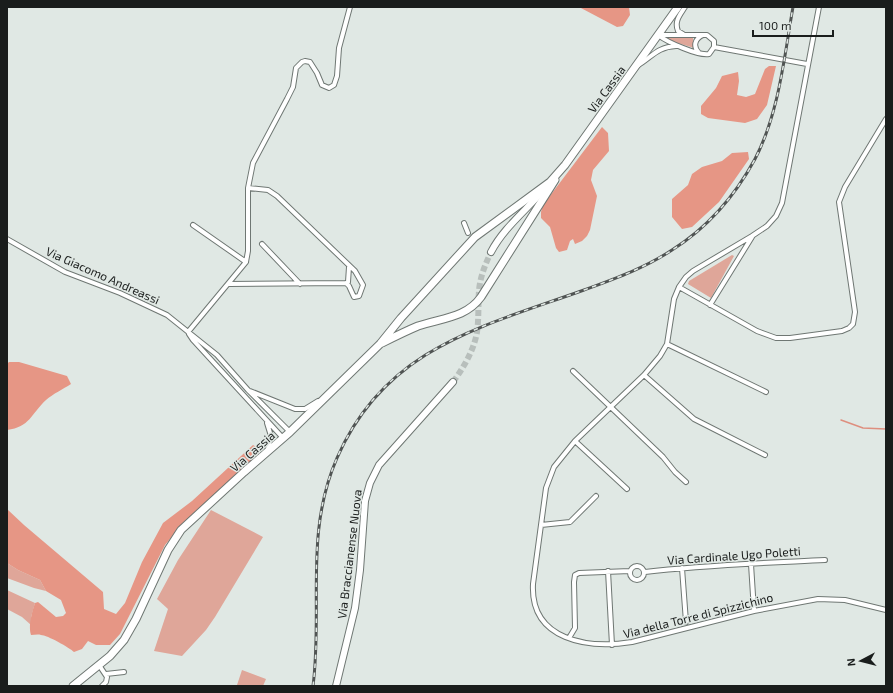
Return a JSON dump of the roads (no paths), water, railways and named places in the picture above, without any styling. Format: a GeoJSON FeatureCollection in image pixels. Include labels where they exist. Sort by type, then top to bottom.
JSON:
{"type":"FeatureCollection","features":[{"type":"Feature","properties":{"kind":"main road","name":"Via Cassia"},"geometry":{"type":"LineString","coordinates":[[73,686],[99,665],[120,645],[128,634],[162,560],[177,535],[198,513],[290,432],[380,344],[401,318],[476,237],[550,182],[566,165],[678,7]]}},
{"type":"Feature","properties":{"kind":"main road"},"geometry":{"type":"LineString","coordinates":[[380,344],[412,328],[458,315],[475,304],[481,297],[527,222],[566,165]]}},
{"type":"Feature","properties":{"kind":"main road"},"geometry":{"type":"LineString","coordinates":[[490,252],[502,235],[550,182]]}},
{"type":"Feature","properties":{"kind":"main road","name":"Via Braccianense Nuova"},"geometry":{"type":"LineString","coordinates":[[336,686],[355,608],[358,590],[365,501],[370,483],[376,470],[385,459],[453,382]]}},
{"type":"Feature","properties":{"kind":"street"},"geometry":{"type":"LineString","coordinates":[[188,332],[246,262],[248,251],[248,188],[253,163],[293,87],[296,68],[302,62],[310,62],[325,88],[329,88],[334,85],[339,48],[350,7]]}},
{"type":"Feature","properties":{"kind":"street"},"geometry":{"type":"LineString","coordinates":[[686,7],[677,20],[676,26],[679,32],[688,35]]}},
{"type":"Feature","properties":{"kind":"street","name":"Via della Torre di Spizzichino"},"geometry":{"type":"LineString","coordinates":[[819,7],[780,208],[770,223],[752,236],[693,271],[686,277],[679,287],[673,305],[667,344],[660,356],[644,375],[575,441],[558,461],[551,473],[546,488],[533,584],[534,600],[538,614],[555,632],[582,643],[612,645],[652,638],[754,611],[818,599],[845,600],[886,610]]}},
{"type":"Feature","properties":{"kind":"street"},"geometry":{"type":"LineString","coordinates":[[658,35],[704,35],[712,38],[714,47],[709,54],[702,55],[700,53],[677,46],[658,35]]}},
{"type":"Feature","properties":{"kind":"street"},"geometry":{"type":"LineString","coordinates":[[700,53],[696,49],[695,42],[698,37],[704,35]]}},
{"type":"Feature","properties":{"kind":"street"},"geometry":{"type":"LineString","coordinates":[[636,68],[657,51],[665,47],[677,46]]}},
{"type":"Feature","properties":{"kind":"street"},"geometry":{"type":"LineString","coordinates":[[714,47],[807,64]]}},
{"type":"Feature","properties":{"kind":"street"},"geometry":{"type":"LineString","coordinates":[[679,287],[757,330],[776,338],[790,338],[839,332],[846,330],[851,326],[855,316],[839,202],[845,187],[886,119]]}},
{"type":"Feature","properties":{"kind":"street"},"geometry":{"type":"LineString","coordinates":[[229,284],[346,284],[349,286],[354,297],[359,296],[363,285],[355,272],[277,196],[268,190],[248,188]]}},
{"type":"Feature","properties":{"kind":"street"},"geometry":{"type":"LineString","coordinates":[[464,223],[468,233]]}},
{"type":"Feature","properties":{"kind":"street"},"geometry":{"type":"LineString","coordinates":[[193,225],[246,262]]}},
{"type":"Feature","properties":{"kind":"street"},"geometry":{"type":"LineString","coordinates":[[710,305],[752,236]]}},
{"type":"Feature","properties":{"kind":"street","name":"Via Giacomo Andreassi"},"geometry":{"type":"LineString","coordinates":[[7,239],[65,272],[120,293],[162,312],[217,355],[248,390],[290,432]]}},
{"type":"Feature","properties":{"kind":"street"},"geometry":{"type":"LineString","coordinates":[[262,244],[300,284]]}},
{"type":"Feature","properties":{"kind":"street"},"geometry":{"type":"LineString","coordinates":[[346,284],[348,282],[349,267]]}},
{"type":"Feature","properties":{"kind":"street"},"geometry":{"type":"LineString","coordinates":[[192,328],[193,336]]}},
{"type":"Feature","properties":{"kind":"street","name":"Via Giacomo Andreassi"},"geometry":{"type":"LineString","coordinates":[[188,332],[193,340],[283,438]]}},
{"type":"Feature","properties":{"kind":"street"},"geometry":{"type":"LineString","coordinates":[[667,344],[766,392]]}},
{"type":"Feature","properties":{"kind":"street"},"geometry":{"type":"LineString","coordinates":[[573,371],[663,457],[675,472],[686,482]]}},
{"type":"Feature","properties":{"kind":"street"},"geometry":{"type":"LineString","coordinates":[[644,375],[694,419],[765,454]]}},
{"type":"Feature","properties":{"kind":"street","name":"Via Giacomo Andreassi"},"geometry":{"type":"LineString","coordinates":[[248,390],[270,400],[300,410],[308,408],[328,395]]}},
{"type":"Feature","properties":{"kind":"street"},"geometry":{"type":"LineString","coordinates":[[258,411],[270,400]]}},
{"type":"Feature","properties":{"kind":"street","name":"Via Giacomo Andreassi"},"geometry":{"type":"LineString","coordinates":[[266,421],[271,436],[268,451]]}},
{"type":"Feature","properties":{"kind":"street"},"geometry":{"type":"LineString","coordinates":[[575,441],[627,489]]}},
{"type":"Feature","properties":{"kind":"street"},"geometry":{"type":"LineString","coordinates":[[541,526],[570,522],[596,496]]}},
{"type":"Feature","properties":{"kind":"street","name":"Via Cardinale Ugo Poletti"},"geometry":{"type":"LineString","coordinates":[[645,572],[682,568],[825,560]]}},
{"type":"Feature","properties":{"kind":"street"},"geometry":{"type":"LineString","coordinates":[[751,564],[754,611]]}},
{"type":"Feature","properties":{"kind":"street","name":"Via Cardinale Ugo Poletti"},"geometry":{"type":"LineString","coordinates":[[568,638],[576,628],[575,575],[579,573],[630,571],[633,567],[638,566],[645,572]]}},
{"type":"Feature","properties":{"kind":"street"},"geometry":{"type":"LineString","coordinates":[[682,568],[686,622]]}},
{"type":"Feature","properties":{"kind":"street"},"geometry":{"type":"LineString","coordinates":[[608,571],[612,645]]}},
{"type":"Feature","properties":{"kind":"street","name":"Via Cardinale Ugo Poletti"},"geometry":{"type":"LineString","coordinates":[[630,571],[632,578],[638,580],[644,577],[645,572]]}},
{"type":"Feature","properties":{"kind":"street"},"geometry":{"type":"LineString","coordinates":[[99,665],[106,674],[107,680],[102,686]]}},
{"type":"Feature","properties":{"kind":"street"},"geometry":{"type":"LineString","coordinates":[[106,674],[124,672]]}},
{"type":"Feature","properties":{"kind":"waterway"},"geometry":{"type":"LineString","coordinates":[[841,420],[863,428],[886,429]]}},
{"type":"Feature","properties":{"kind":"tunnel"},"geometry":{"type":"LineString","coordinates":[[453,382],[468,358],[476,339],[480,281],[491,252]]}},
{"type":"Feature","properties":{"kind":"railway"},"geometry":{"type":"LineString","coordinates":[[313,686],[316,657],[316,571],[321,514],[327,486],[337,458],[357,421],[381,391],[409,366],[440,347],[473,330],[595,286],[640,268],[672,250],[697,232],[719,210],[739,186],[755,159],[763,141],[770,123],[780,85],[793,7]]}}]}
